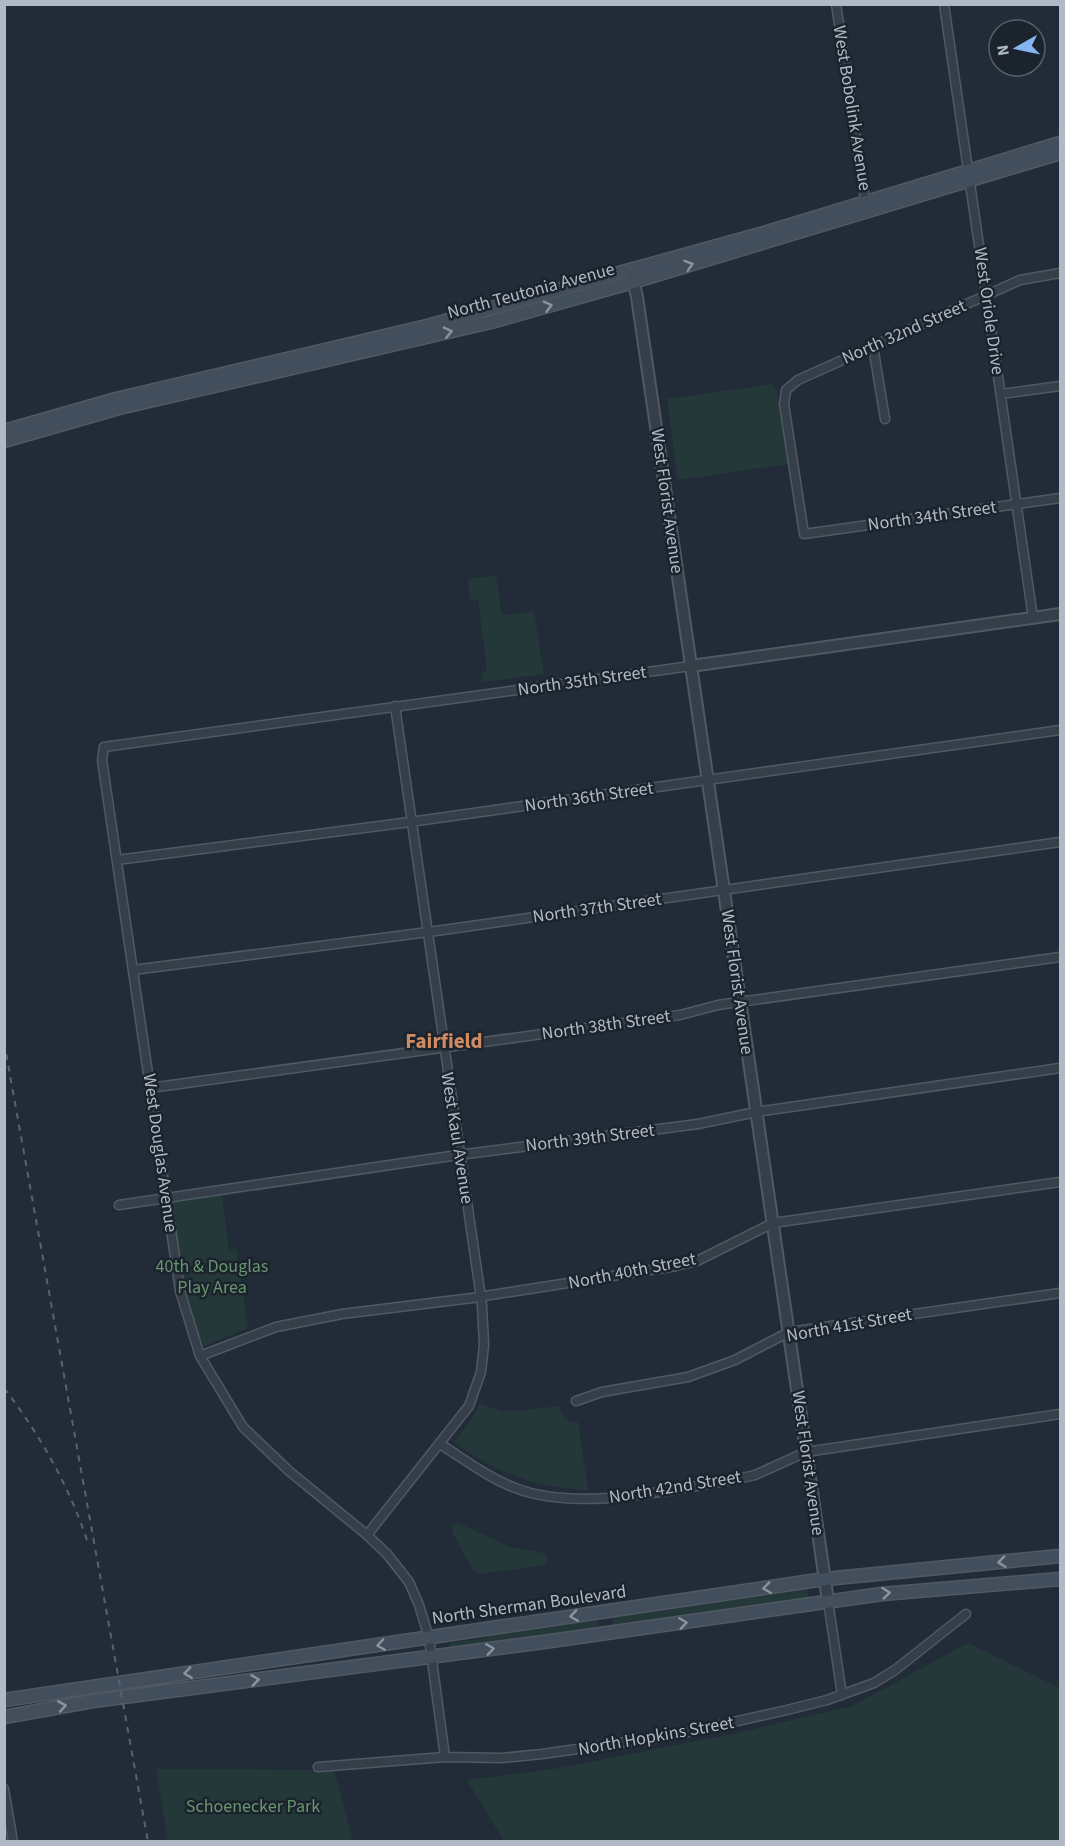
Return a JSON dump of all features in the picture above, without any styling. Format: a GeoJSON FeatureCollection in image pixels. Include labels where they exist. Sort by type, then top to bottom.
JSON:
{"type":"FeatureCollection","features":[{"type":"Feature","properties":{"kind":"main road","name":"North Teutonia Avenue"},"geometry":{"type":"LineString","coordinates":[[970,176],[1060,143]]}},
{"type":"Feature","properties":{"kind":"main road","name":"North Teutonia Avenue"},"geometry":{"type":"LineString","coordinates":[[4,441],[119,408],[491,322],[633,282],[970,176],[1060,153]]}},
{"type":"Feature","properties":{"kind":"main road","name":"North Teutonia Avenue"},"geometry":{"type":"LineString","coordinates":[[4,431],[116,399],[408,331],[867,207]]}},
{"type":"Feature","properties":{"kind":"main road","name":"North Sherman Boulevard"},"geometry":{"type":"LineString","coordinates":[[4,1700],[825,1579],[1060,1556]]}},
{"type":"Feature","properties":{"kind":"main road"},"geometry":{"type":"LineString","coordinates":[[4,1717],[93,1701],[432,1657],[882,1593],[1060,1579]]}},
{"type":"Feature","properties":{"kind":"street","name":"West Bobolink Avenue"},"geometry":{"type":"LineString","coordinates":[[836,4],[867,207]]}},
{"type":"Feature","properties":{"kind":"street","name":"West Oriole Drive"},"geometry":{"type":"LineString","coordinates":[[945,4],[1033,618]]}},
{"type":"Feature","properties":{"kind":"street","name":"West Florist Avenue"},"geometry":{"type":"LineString","coordinates":[[630,270],[691,666],[842,1695]]}},
{"type":"Feature","properties":{"kind":"street","name":"North 32nd Street"},"geometry":{"type":"LineString","coordinates":[[804,534],[784,404],[786,390],[798,380],[1020,280],[1060,273]]}},
{"type":"Feature","properties":{"kind":"street"},"geometry":{"type":"LineString","coordinates":[[873,346],[885,419]]}},
{"type":"Feature","properties":{"kind":"street"},"geometry":{"type":"LineString","coordinates":[[1001,394],[1060,386]]}},
{"type":"Feature","properties":{"kind":"street","name":"North 34th Street"},"geometry":{"type":"LineString","coordinates":[[804,534],[1060,498]]}},
{"type":"Feature","properties":{"kind":"street","name":"North 35th Street"},"geometry":{"type":"LineString","coordinates":[[104,747],[1060,614]]}},
{"type":"Feature","properties":{"kind":"street","name":"West Kaul Avenue"},"geometry":{"type":"LineString","coordinates":[[367,1535],[469,1406],[481,1372],[484,1346],[480,1297],[395,706]]}},
{"type":"Feature","properties":{"kind":"street","name":"North 36th Street"},"geometry":{"type":"LineString","coordinates":[[117,861],[707,781],[1060,730]]}},
{"type":"Feature","properties":{"kind":"street","name":"West Douglas Avenue"},"geometry":{"type":"LineString","coordinates":[[104,747],[102,760],[180,1291],[200,1356],[243,1427],[289,1471],[367,1535],[387,1554],[409,1582],[429,1638],[445,1757]]}},
{"type":"Feature","properties":{"kind":"street","name":"North 37th Street"},"geometry":{"type":"LineString","coordinates":[[133,970],[427,932],[1060,842]]}},
{"type":"Feature","properties":{"kind":"street","name":"North 38th Street"},"geometry":{"type":"LineString","coordinates":[[150,1088],[680,1015],[718,1005],[1060,957]]}},
{"type":"Feature","properties":{"kind":"street","name":"North 39th Street"},"geometry":{"type":"LineString","coordinates":[[119,1205],[460,1155],[698,1124],[756,1112],[1060,1068]]}},
{"type":"Feature","properties":{"kind":"street","name":"North 40th Street"},"geometry":{"type":"LineString","coordinates":[[200,1356],[276,1328],[342,1314],[480,1297],[676,1266],[697,1261],[772,1223],[1060,1182]]}},
{"type":"Feature","properties":{"kind":"street","name":"North 41st Street"},"geometry":{"type":"LineString","coordinates":[[576,1401],[602,1392],[688,1377],[735,1360],[789,1332],[1060,1293]]}},
{"type":"Feature","properties":{"kind":"street","name":"North 42nd Street"},"geometry":{"type":"LineString","coordinates":[[440,1444],[471,1466],[515,1488],[544,1496],[591,1499],[733,1480],[755,1475],[806,1452],[1060,1414]]}},
{"type":"Feature","properties":{"kind":"street","name":"North Hopkins Street"},"geometry":{"type":"LineString","coordinates":[[318,1767],[445,1757],[502,1758],[635,1741],[705,1729],[842,1695],[885,1677],[966,1614]]}},
{"type":"Feature","properties":{"kind":"street"},"geometry":{"type":"LineString","coordinates":[[4,1789],[13,1842]]}},
{"type":"Feature","properties":{"kind":"green space"},"geometry":{"type":"Polygon","coordinates":[[[772,384],[777,391],[788,464],[678,480],[667,399],[772,384]]]}},
{"type":"Feature","properties":{"kind":"green space"},"geometry":{"type":"Polygon","coordinates":[[[496,575],[502,615],[534,612],[544,674],[482,682],[482,674],[487,670],[478,600],[470,601],[468,579],[496,575]]]}},
{"type":"Feature","properties":{"kind":"green space","name":"40th & Douglas Play Area"},"geometry":{"type":"Polygon","coordinates":[[[222,1195],[229,1250],[236,1248],[248,1328],[204,1346],[196,1330],[185,1295],[173,1202],[222,1195]]]}},
{"type":"Feature","properties":{"kind":"green space"},"geometry":{"type":"Polygon","coordinates":[[[480,1404],[503,1411],[559,1406],[566,1418],[578,1422],[588,1490],[551,1486],[517,1477],[486,1463],[454,1442],[480,1404]]]}},
{"type":"Feature","properties":{"kind":"green space"},"geometry":{"type":"Polygon","coordinates":[[[458,1523],[510,1547],[543,1553],[547,1555],[548,1561],[544,1565],[480,1574],[473,1570],[452,1532],[452,1528],[458,1523]]]}},
{"type":"Feature","properties":{"kind":"green space"},"geometry":{"type":"Polygon","coordinates":[[[806,1589],[809,1599],[613,1626],[613,1616],[806,1589]]]}},
{"type":"Feature","properties":{"kind":"green space"},"geometry":{"type":"Polygon","coordinates":[[[594,1619],[599,1624],[596,1629],[449,1650],[450,1643],[482,1639],[498,1633],[594,1619]]]}},
{"type":"Feature","properties":{"kind":"green space"},"geometry":{"type":"Polygon","coordinates":[[[968,1643],[1060,1688],[1060,1841],[504,1841],[467,1780],[560,1768],[738,1733],[852,1706],[968,1643]]]}},
{"type":"Feature","properties":{"kind":"green space","name":"Schoenecker Park"},"geometry":{"type":"Polygon","coordinates":[[[156,1769],[334,1770],[353,1841],[168,1841],[156,1769]]]}},
{"type":"Feature","properties":{"kind":"railway"},"geometry":{"type":"LineString","coordinates":[[4,1042],[148,1842]]}},
{"type":"Feature","properties":{"kind":"railway"},"geometry":{"type":"LineString","coordinates":[[4,1388],[52,1461],[71,1499],[87,1540]]}},
{"type":"Feature","properties":{"kind":"district","name":"Fairfield"},"geometry":{"type":"Point","coordinates":[444,1041]}}]}
